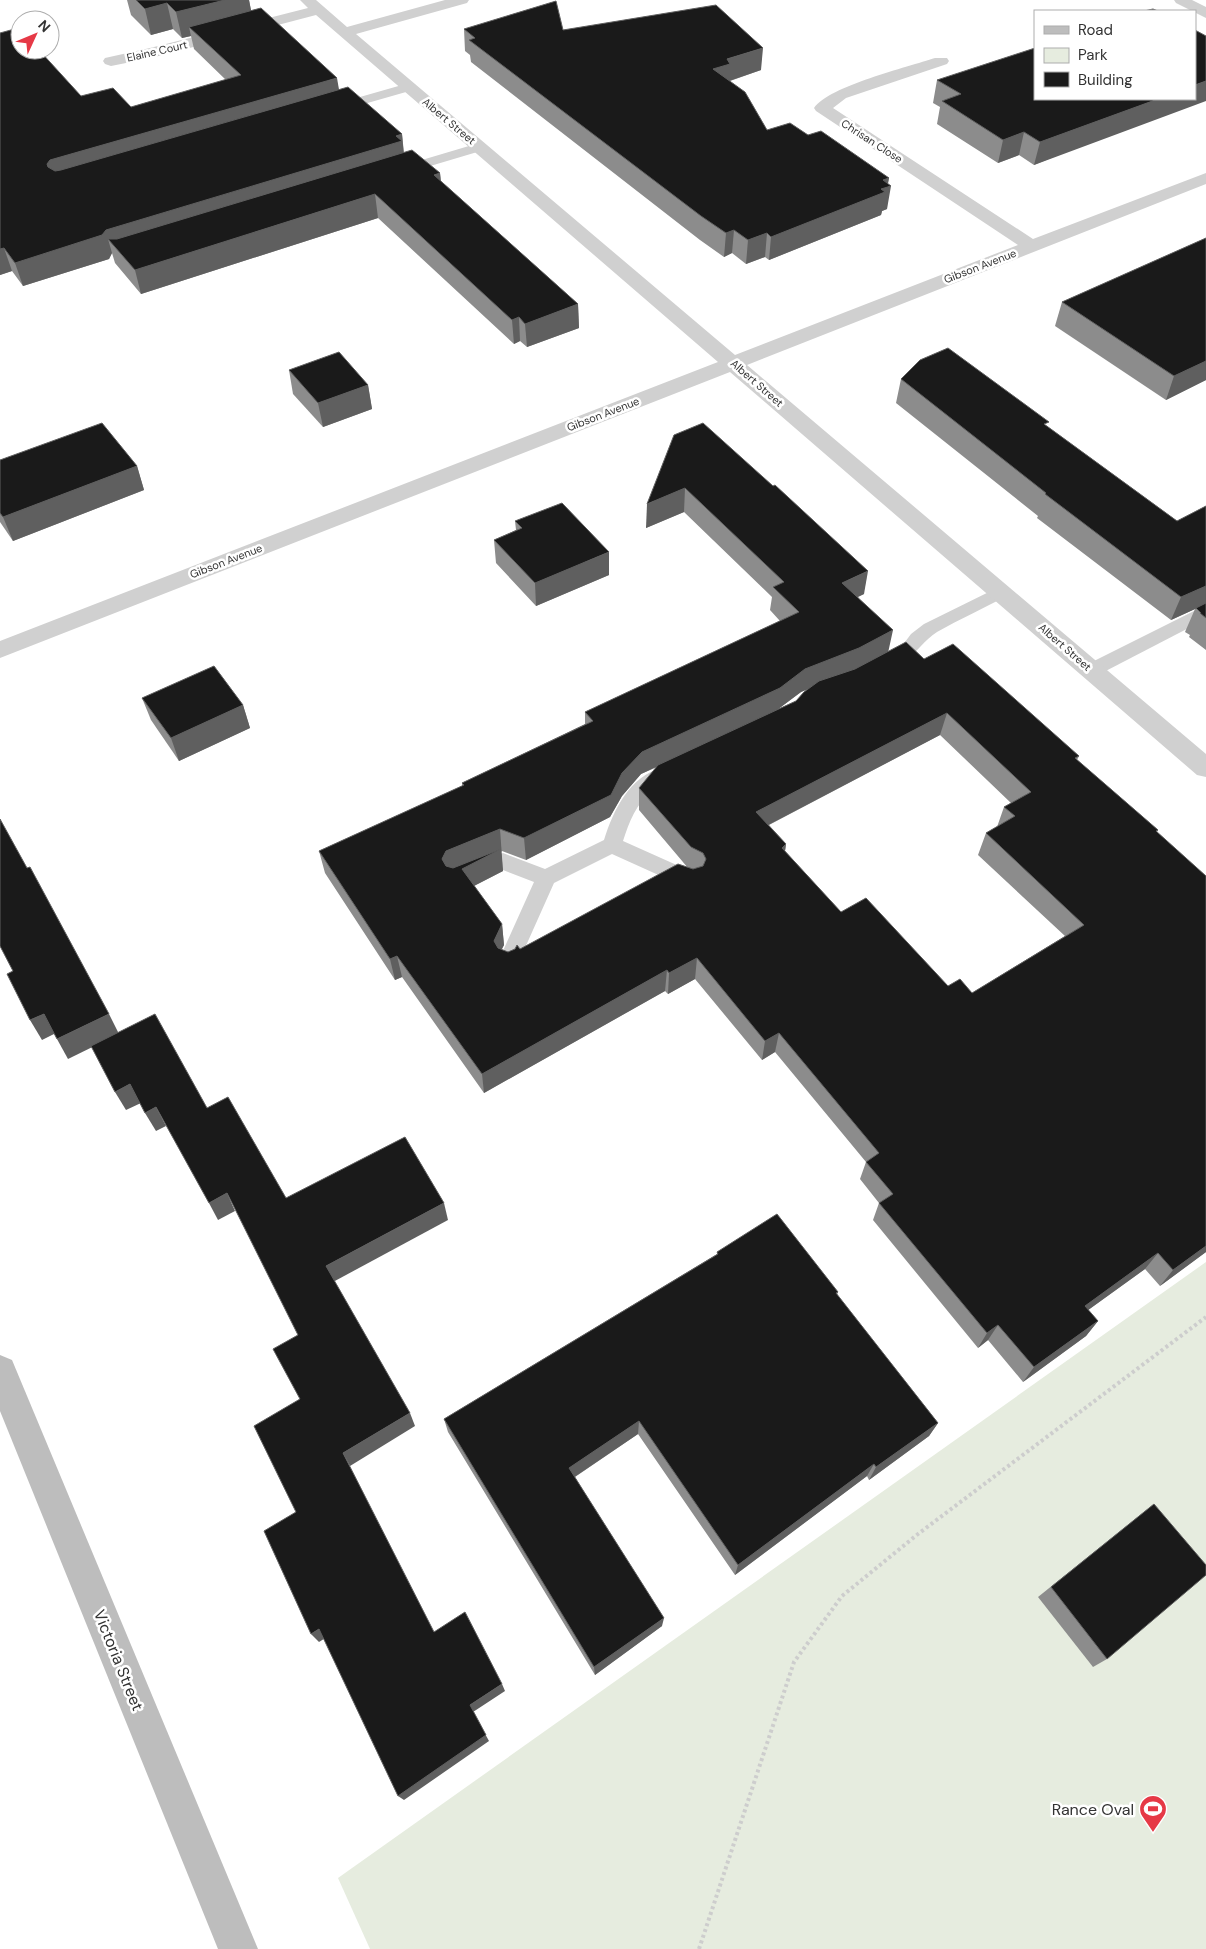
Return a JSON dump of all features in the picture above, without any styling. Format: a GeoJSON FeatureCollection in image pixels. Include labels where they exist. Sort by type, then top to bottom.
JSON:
{"type":"FeatureCollection","features":[{"type":"Feature","properties":{"kind":"street"},"geometry":{"type":"LineString","coordinates":[[344,32],[462,0]]}},
{"type":"Feature","properties":{"kind":"street"},"geometry":{"type":"LineString","coordinates":[[1181,0],[1206,13]]}},
{"type":"Feature","properties":{"kind":"street","name":"Albert Street"},"geometry":{"type":"LineString","coordinates":[[313,5],[1206,768]]}},
{"type":"Feature","properties":{"kind":"street","name":"Elaine Court"},"geometry":{"type":"LineString","coordinates":[[111,61],[151,54],[313,5]]}},
{"type":"Feature","properties":{"kind":"street","name":"Chrisan Close"},"geometry":{"type":"LineString","coordinates":[[941,61],[840,96],[822,108],[1031,246]]}},
{"type":"Feature","properties":{"kind":"street","name":"Gibson Avenue"},"geometry":{"type":"LineString","coordinates":[[0,650],[1206,178]]}},
{"type":"Feature","properties":{"kind":"street","name":"Victoria Street"},"geometry":{"type":"LineString","coordinates":[[0,1371],[238,1949]]}},
{"type":"Feature","properties":{"kind":"lane"},"geometry":{"type":"LineString","coordinates":[[325,112],[409,87]]}},
{"type":"Feature","properties":{"kind":"lane"},"geometry":{"type":"LineString","coordinates":[[384,176],[479,147]]}},
{"type":"Feature","properties":{"kind":"lane"},"geometry":{"type":"LineString","coordinates":[[875,670],[908,650],[917,638],[930,628],[1001,592]]}},
{"type":"Feature","properties":{"kind":"lane"},"geometry":{"type":"LineString","coordinates":[[1092,670],[1206,611]]}},
{"type":"Feature","properties":{"kind":"lane"},"geometry":{"type":"LineString","coordinates":[[509,962],[546,878],[612,845],[626,808],[640,788],[648,781],[684,765]]}},
{"type":"Feature","properties":{"kind":"lane"},"geometry":{"type":"LineString","coordinates":[[612,845],[692,881]]}},
{"type":"Feature","properties":{"kind":"lane"},"geometry":{"type":"LineString","coordinates":[[457,880],[503,861],[546,878]]}},
{"type":"Feature","properties":{"kind":"path"},"geometry":{"type":"LineString","coordinates":[[699,1949],[794,1662],[842,1596],[918,1534],[1206,1317]]}},
{"type":"Feature","properties":{"kind":"green space"},"geometry":{"type":"Polygon","coordinates":[[[1206,1262],[1206,1949],[370,1949],[338,1878],[1206,1262]]]}},
{"type":"Feature","properties":{"kind":"building"},"geometry":{"type":"Polygon","coordinates":[[[136,0],[225,0],[176,12],[167,3],[145,9],[136,0]]]}},
{"type":"Feature","properties":{"kind":"building"},"geometry":{"type":"Polygon","coordinates":[[[556,1],[563,30],[716,5],[763,48],[727,59],[730,64],[713,69],[745,92],[767,130],[790,123],[808,135],[821,131],[889,178],[883,180],[891,186],[881,189],[885,192],[771,237],[767,233],[748,240],[734,230],[726,233],[469,40],[475,38],[464,29],[556,1]]]}},
{"type":"Feature","properties":{"kind":"building"},"geometry":{"type":"Polygon","coordinates":[[[261,8],[337,78],[50,160],[47,164],[48,167],[55,171],[61,170],[348,87],[402,134],[396,136],[402,141],[106,230],[102,235],[15,263],[4,248],[0,249],[0,33],[10,30],[10,60],[48,60],[81,96],[113,88],[131,107],[241,75],[189,27],[261,8]]]}},
{"type":"Feature","properties":{"kind":"building"},"geometry":{"type":"Polygon","coordinates":[[[1196,31],[1206,36],[1206,81],[1196,85],[1196,31]]]}},
{"type":"Feature","properties":{"kind":"building"},"geometry":{"type":"Polygon","coordinates":[[[1034,48],[1034,100],[1155,100],[1040,142],[1024,132],[1003,140],[942,101],[961,94],[937,80],[1034,48]]]}},
{"type":"Feature","properties":{"kind":"building"},"geometry":{"type":"Polygon","coordinates":[[[412,150],[440,173],[434,175],[578,304],[525,324],[519,317],[512,320],[375,194],[135,270],[108,239],[117,239],[412,150]]]}},
{"type":"Feature","properties":{"kind":"building"},"geometry":{"type":"Polygon","coordinates":[[[1206,238],[1206,361],[1174,376],[1062,302],[1206,238]]]}},
{"type":"Feature","properties":{"kind":"building"},"geometry":{"type":"Polygon","coordinates":[[[948,348],[1049,422],[1044,424],[1177,521],[1206,506],[1206,586],[1181,597],[1045,494],[901,379],[920,360],[948,348]]]}},
{"type":"Feature","properties":{"kind":"building"},"geometry":{"type":"Polygon","coordinates":[[[339,352],[368,385],[318,403],[289,370],[339,352]]]}},
{"type":"Feature","properties":{"kind":"building"},"geometry":{"type":"Polygon","coordinates":[[[102,423],[137,466],[3,517],[0,513],[0,460],[102,423]]]}},
{"type":"Feature","properties":{"kind":"building"},"geometry":{"type":"Polygon","coordinates":[[[703,423],[773,486],[775,485],[868,571],[842,583],[893,630],[859,648],[805,669],[780,688],[642,752],[622,773],[611,795],[524,838],[500,829],[446,851],[442,859],[446,866],[453,868],[501,849],[462,869],[502,924],[494,941],[498,948],[508,952],[515,949],[517,945],[520,949],[678,864],[693,869],[703,866],[706,859],[703,853],[691,847],[639,788],[658,765],[796,701],[804,692],[819,681],[855,669],[906,642],[924,659],[953,644],[1079,756],[1075,758],[1158,830],[1156,831],[1206,876],[1206,1246],[1173,1270],[1158,1253],[1085,1306],[1098,1321],[1034,1367],[998,1325],[987,1333],[879,1203],[893,1194],[866,1162],[879,1153],[779,1033],[765,1041],[697,958],[669,973],[667,970],[482,1074],[397,956],[390,959],[319,851],[464,785],[462,783],[593,721],[585,712],[799,612],[773,587],[784,582],[685,488],[647,504],[674,435],[703,423]],[[947,713],[756,812],[786,844],[782,848],[841,912],[866,898],[948,986],[960,979],[972,993],[1084,925],[986,833],[1015,816],[1004,807],[1031,792],[947,713]]]}},
{"type":"Feature","properties":{"kind":"building"},"geometry":{"type":"Polygon","coordinates":[[[562,503],[609,552],[535,583],[494,540],[522,528],[515,521],[562,503]]]}},
{"type":"Feature","properties":{"kind":"building"},"geometry":{"type":"Polygon","coordinates":[[[1206,603],[1206,618],[1196,608],[1206,603]]]}},
{"type":"Feature","properties":{"kind":"building"},"geometry":{"type":"Polygon","coordinates":[[[214,666],[243,705],[171,738],[142,698],[214,666]]]}},
{"type":"Feature","properties":{"kind":"building"},"geometry":{"type":"Polygon","coordinates":[[[0,819],[27,868],[30,867],[109,1014],[57,1039],[44,1014],[30,1020],[7,974],[13,971],[0,946],[0,819]]]}},
{"type":"Feature","properties":{"kind":"building"},"geometry":{"type":"Polygon","coordinates":[[[155,1014],[207,1108],[228,1097],[286,1198],[405,1137],[444,1203],[326,1266],[410,1413],[343,1453],[434,1632],[465,1612],[502,1684],[470,1705],[486,1735],[398,1796],[319,1629],[311,1634],[264,1531],[296,1512],[254,1426],[300,1399],[273,1349],[298,1335],[227,1193],[209,1203],[156,1107],[145,1113],[130,1084],[115,1092],[91,1046],[155,1014]]]}},
{"type":"Feature","properties":{"kind":"building"},"geometry":{"type":"Polygon","coordinates":[[[777,1214],[938,1423],[876,1467],[874,1464],[738,1565],[639,1421],[569,1468],[664,1618],[594,1667],[444,1419],[718,1254],[717,1252],[777,1214]]]}},
{"type":"Feature","properties":{"kind":"building"},"geometry":{"type":"Polygon","coordinates":[[[1154,1504],[1206,1565],[1206,1575],[1107,1659],[1051,1587],[1154,1504]]]}},
{"type":"Feature","properties":{"kind":"place","name":"Rance Oval"},"geometry":{"type":"Point","coordinates":[1153,1833]}}]}
